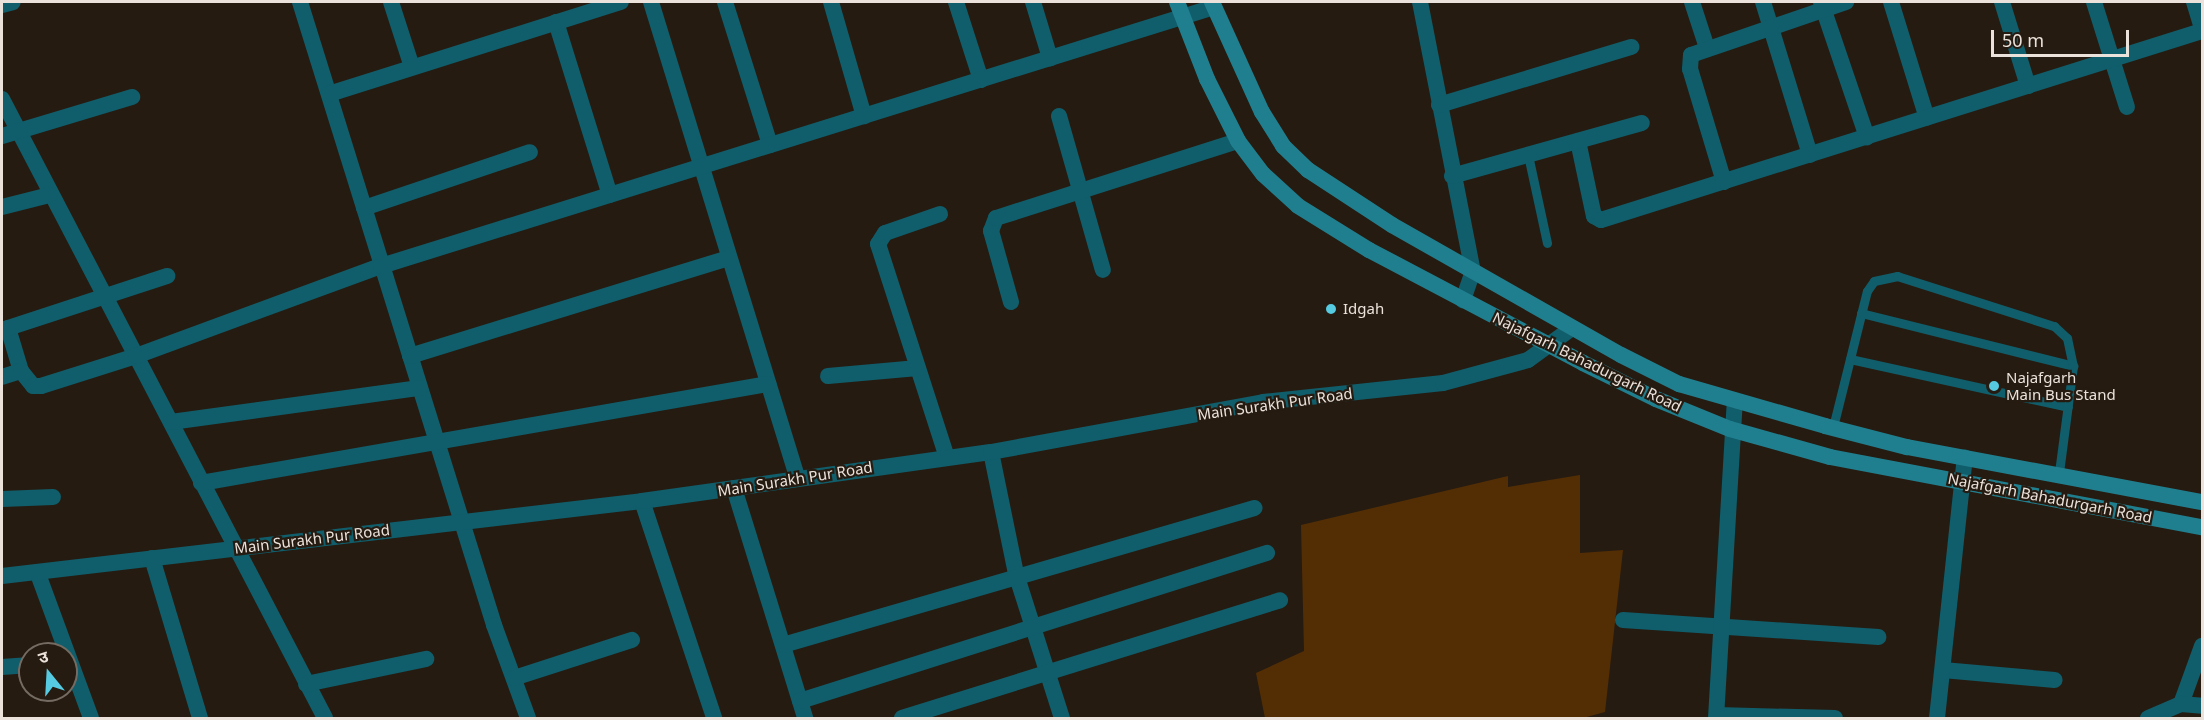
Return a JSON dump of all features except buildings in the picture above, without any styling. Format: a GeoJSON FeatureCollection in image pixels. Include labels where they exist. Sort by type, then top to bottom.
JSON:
{"type":"FeatureCollection","features":[{"type":"Feature","properties":{"kind":"main road","name":"Najafgarh Bahadurgarh Road"},"geometry":{"type":"LineString","coordinates":[[1213,4],[1241,72],[1283,146],[1308,170],[1392,225],[1572,327],[1679,384],[1833,427],[1965,457],[2059,472],[2202,502]]}},
{"type":"Feature","properties":{"kind":"main road","name":"Najafgarh Bahadurgarh Road"},"geometry":{"type":"LineString","coordinates":[[1180,9],[1238,141],[1263,174],[1298,206],[1463,300],[1551,346],[1656,399],[1730,429],[1830,458],[1962,480],[2202,527]]}},
{"type":"Feature","properties":{"kind":"street"},"geometry":{"type":"LineString","coordinates":[[2,5],[13,2]]}},
{"type":"Feature","properties":{"kind":"street"},"geometry":{"type":"LineString","coordinates":[[300,2],[461,521],[528,718]]}},
{"type":"Feature","properties":{"kind":"street"},"geometry":{"type":"LineString","coordinates":[[391,2],[412,67]]}},
{"type":"Feature","properties":{"kind":"street"},"geometry":{"type":"LineString","coordinates":[[329,94],[621,2]]}},
{"type":"Feature","properties":{"kind":"street"},"geometry":{"type":"LineString","coordinates":[[651,2],[797,478]]}},
{"type":"Feature","properties":{"kind":"street"},"geometry":{"type":"LineString","coordinates":[[726,2],[770,145]]}},
{"type":"Feature","properties":{"kind":"street"},"geometry":{"type":"LineString","coordinates":[[831,2],[864,116]]}},
{"type":"Feature","properties":{"kind":"street"},"geometry":{"type":"LineString","coordinates":[[956,2],[981,80]]}},
{"type":"Feature","properties":{"kind":"street"},"geometry":{"type":"LineString","coordinates":[[1033,2],[1050,58]]}},
{"type":"Feature","properties":{"kind":"street"},"geometry":{"type":"LineString","coordinates":[[1420,2],[1452,176],[1473,271],[1463,300]]}},
{"type":"Feature","properties":{"kind":"street"},"geometry":{"type":"LineString","coordinates":[[1692,2],[1707,48]]}},
{"type":"Feature","properties":{"kind":"street"},"geometry":{"type":"LineString","coordinates":[[1763,2],[1810,154]]}},
{"type":"Feature","properties":{"kind":"street"},"geometry":{"type":"LineString","coordinates":[[1724,182],[1689,61],[1707,48],[1771,28],[1823,6],[1846,2]]}},
{"type":"Feature","properties":{"kind":"street"},"geometry":{"type":"LineString","coordinates":[[1891,2],[1927,118]]}},
{"type":"Feature","properties":{"kind":"street"},"geometry":{"type":"LineString","coordinates":[[2002,2],[2028,86]]}},
{"type":"Feature","properties":{"kind":"street"},"geometry":{"type":"LineString","coordinates":[[2094,2],[2127,107]]}},
{"type":"Feature","properties":{"kind":"street"},"geometry":{"type":"LineString","coordinates":[[1578,141],[1597,220],[2202,30],[2194,2]]}},
{"type":"Feature","properties":{"kind":"street"},"geometry":{"type":"LineString","coordinates":[[167,276],[4,329],[21,371],[36,387],[136,356],[381,266],[1050,58],[1180,9],[1213,4]]}},
{"type":"Feature","properties":{"kind":"street"},"geometry":{"type":"LineString","coordinates":[[1823,6],[1867,137]]}},
{"type":"Feature","properties":{"kind":"street"},"geometry":{"type":"LineString","coordinates":[[556,22],[610,195]]}},
{"type":"Feature","properties":{"kind":"street"},"geometry":{"type":"LineString","coordinates":[[1439,105],[1631,47]]}},
{"type":"Feature","properties":{"kind":"street"},"geometry":{"type":"LineString","coordinates":[[2,136],[132,97]]}},
{"type":"Feature","properties":{"kind":"street"},"geometry":{"type":"LineString","coordinates":[[2,99],[49,195],[171,422],[232,549],[325,718]]}},
{"type":"Feature","properties":{"kind":"street"},"geometry":{"type":"LineString","coordinates":[[1059,116],[1103,270]]}},
{"type":"Feature","properties":{"kind":"street"},"geometry":{"type":"LineString","coordinates":[[1452,176],[1642,123]]}},
{"type":"Feature","properties":{"kind":"street"},"geometry":{"type":"LineString","coordinates":[[1011,302],[991,224],[1080,191],[1238,141]]}},
{"type":"Feature","properties":{"kind":"street"},"geometry":{"type":"LineString","coordinates":[[364,208],[530,152]]}},
{"type":"Feature","properties":{"kind":"street"},"geometry":{"type":"LineString","coordinates":[[2,207],[49,195]]}},
{"type":"Feature","properties":{"kind":"street"},"geometry":{"type":"LineString","coordinates":[[940,214],[885,233],[878,244],[947,457]]}},
{"type":"Feature","properties":{"kind":"street"},"geometry":{"type":"LineString","coordinates":[[410,356],[729,258]]}},
{"type":"Feature","properties":{"kind":"street","name":"Main Surakh Pur Road"},"geometry":{"type":"LineString","coordinates":[[2,576],[38,574],[152,558],[642,501],[991,452],[1263,402],[1443,383],[1491,373],[1551,346],[1572,327]]}},
{"type":"Feature","properties":{"kind":"street"},"geometry":{"type":"LineString","coordinates":[[828,376],[918,368]]}},
{"type":"Feature","properties":{"kind":"street"},"geometry":{"type":"LineString","coordinates":[[2,377],[21,371]]}},
{"type":"Feature","properties":{"kind":"street"},"geometry":{"type":"LineString","coordinates":[[201,483],[768,384]]}},
{"type":"Feature","properties":{"kind":"street"},"geometry":{"type":"LineString","coordinates":[[171,422],[420,388]]}},
{"type":"Feature","properties":{"kind":"street"},"geometry":{"type":"LineString","coordinates":[[1735,401],[1730,429],[1717,717],[1835,718]]}},
{"type":"Feature","properties":{"kind":"street"},"geometry":{"type":"LineString","coordinates":[[991,452],[1016,574],[1062,718]]}},
{"type":"Feature","properties":{"kind":"street"},"geometry":{"type":"LineString","coordinates":[[1937,718],[1965,457]]}},
{"type":"Feature","properties":{"kind":"street"},"geometry":{"type":"LineString","coordinates":[[734,488],[805,718]]}},
{"type":"Feature","properties":{"kind":"street"},"geometry":{"type":"LineString","coordinates":[[2,499],[53,497]]}},
{"type":"Feature","properties":{"kind":"street"},"geometry":{"type":"LineString","coordinates":[[642,501],[714,718]]}},
{"type":"Feature","properties":{"kind":"street"},"geometry":{"type":"LineString","coordinates":[[783,645],[1016,574],[1255,508]]}},
{"type":"Feature","properties":{"kind":"street"},"geometry":{"type":"LineString","coordinates":[[800,701],[1267,554]]}},
{"type":"Feature","properties":{"kind":"street"},"geometry":{"type":"LineString","coordinates":[[152,558],[200,718]]}},
{"type":"Feature","properties":{"kind":"street"},"geometry":{"type":"LineString","coordinates":[[38,574],[62,642]]}},
{"type":"Feature","properties":{"kind":"street"},"geometry":{"type":"LineString","coordinates":[[902,718],[1280,600]]}},
{"type":"Feature","properties":{"kind":"street"},"geometry":{"type":"LineString","coordinates":[[1623,620],[1721,624],[1878,637]]}},
{"type":"Feature","properties":{"kind":"street"},"geometry":{"type":"LineString","coordinates":[[514,678],[632,640]]}},
{"type":"Feature","properties":{"kind":"street"},"geometry":{"type":"LineString","coordinates":[[2181,704],[2202,646]]}},
{"type":"Feature","properties":{"kind":"street"},"geometry":{"type":"LineString","coordinates":[[306,684],[426,659]]}},
{"type":"Feature","properties":{"kind":"street"},"geometry":{"type":"LineString","coordinates":[[2,667],[18,666]]}},
{"type":"Feature","properties":{"kind":"street"},"geometry":{"type":"LineString","coordinates":[[1942,670],[2055,680]]}},
{"type":"Feature","properties":{"kind":"street"},"geometry":{"type":"LineString","coordinates":[[78,684],[91,718]]}},
{"type":"Feature","properties":{"kind":"street"},"geometry":{"type":"LineString","coordinates":[[2148,718],[2181,704],[2202,706]]}},
{"type":"Feature","properties":{"kind":"lane"},"geometry":{"type":"LineString","coordinates":[[1528,155],[1547,243]]}},
{"type":"Feature","properties":{"kind":"lane"},"geometry":{"type":"LineString","coordinates":[[1833,427],[1861,313],[1874,281],[1897,276],[2054,326],[2067,338],[2073,366],[2059,472]]}},
{"type":"Feature","properties":{"kind":"lane"},"geometry":{"type":"LineString","coordinates":[[1861,313],[2073,366]]}},
{"type":"Feature","properties":{"kind":"lane"},"geometry":{"type":"LineString","coordinates":[[1850,359],[2068,407]]}},
{"type":"Feature","properties":{"kind":"shaded area"},"geometry":{"type":"Polygon","coordinates":[[[1580,475],[1580,553],[1623,550],[1605,712],[1583,718],[1265,718],[1256,673],[1304,651],[1301,525],[1508,476],[1508,487],[1580,475]]]}},
{"type":"Feature","properties":{"kind":"place","name":"Idgah"},"geometry":{"type":"Point","coordinates":[1331,309]}},
{"type":"Feature","properties":{"kind":"place","name":"Najafgarh Main Bus Stand"},"geometry":{"type":"Point","coordinates":[1994,386]}}]}
